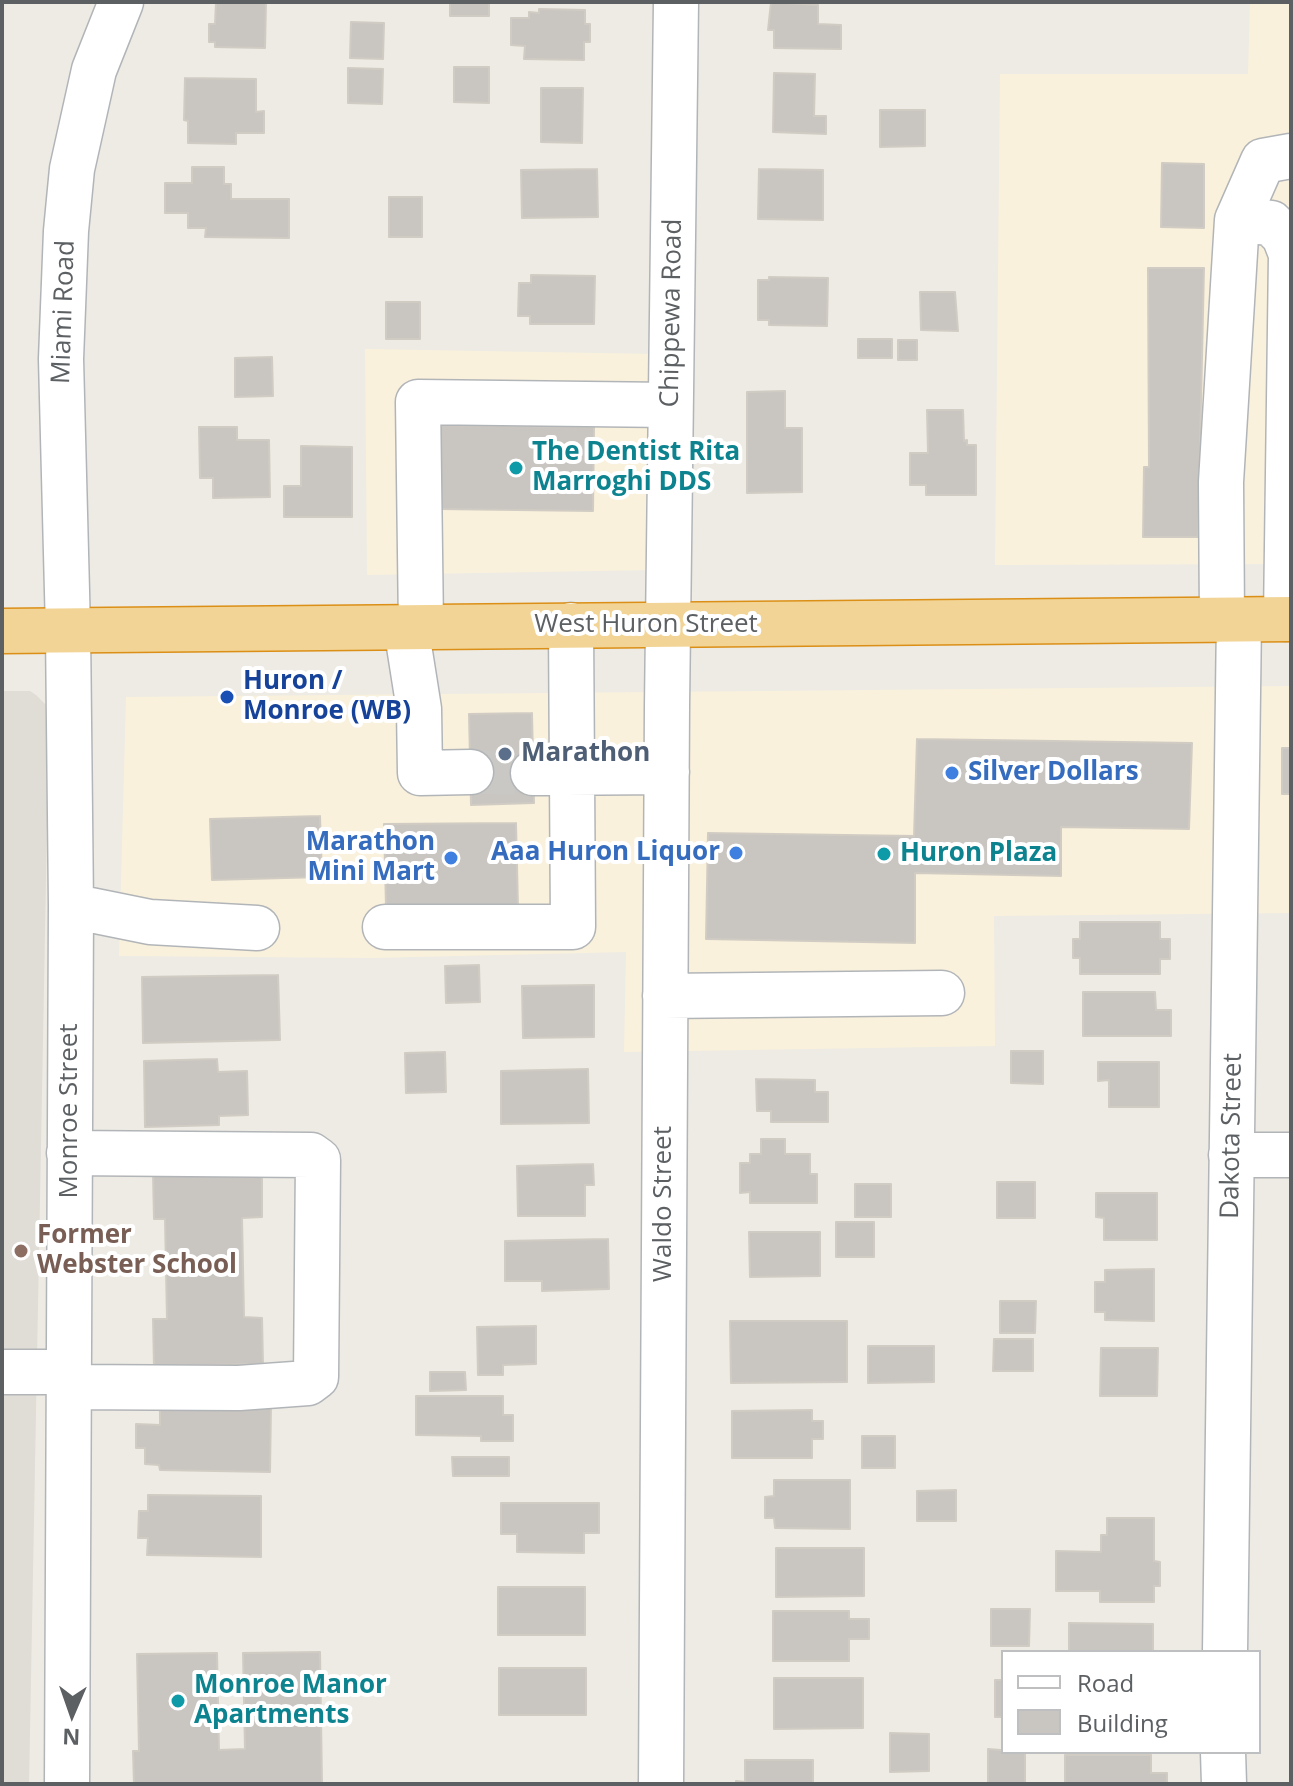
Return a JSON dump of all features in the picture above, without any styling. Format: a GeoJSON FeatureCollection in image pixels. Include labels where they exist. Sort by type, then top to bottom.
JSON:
{"type":"FeatureCollection","features":[{"type":"Feature","properties":{"kind":"highway","name":"West Huron Street"},"geometry":{"type":"LineString","coordinates":[[2,631],[1288,619]]}},
{"type":"Feature","properties":{"kind":"street","name":"Miami Road"},"geometry":{"type":"LineString","coordinates":[[68,630],[61,424],[66,231],[72,169],[85,103],[105,38],[121,2]]}},
{"type":"Feature","properties":{"kind":"street","name":"Chippewa Road"},"geometry":{"type":"LineString","coordinates":[[668,625],[676,2]]}},
{"type":"Feature","properties":{"kind":"street"},"geometry":{"type":"LineString","coordinates":[[1288,619],[1291,254],[1284,236],[1271,223],[1237,220],[1263,161],[1291,156]]}},
{"type":"Feature","properties":{"kind":"street","name":"Dakota Street"},"geometry":{"type":"LineString","coordinates":[[1225,1650],[1231,1155],[1231,619],[1221,482],[1237,220]]}},
{"type":"Feature","properties":{"kind":"street"},"geometry":{"type":"LineString","coordinates":[[471,772],[420,773],[414,627],[418,402],[670,405]]}},
{"type":"Feature","properties":{"kind":"street"},"geometry":{"type":"LineString","coordinates":[[385,927],[573,927],[552,772],[571,625]]}},
{"type":"Feature","properties":{"kind":"street","name":"Waldo Street"},"geometry":{"type":"LineString","coordinates":[[661,1784],[668,625]]}},
{"type":"Feature","properties":{"kind":"street","name":"Monroe Street"},"geometry":{"type":"LineString","coordinates":[[67,1784],[71,906],[68,630]]}},
{"type":"Feature","properties":{"kind":"street"},"geometry":{"type":"LineString","coordinates":[[552,772],[667,772]]}},
{"type":"Feature","properties":{"kind":"street"},"geometry":{"type":"LineString","coordinates":[[71,906],[150,922],[257,928]]}},
{"type":"Feature","properties":{"kind":"street"},"geometry":{"type":"LineString","coordinates":[[665,996],[942,993]]}},
{"type":"Feature","properties":{"kind":"street"},"geometry":{"type":"LineString","coordinates":[[2,1372],[68,1379],[239,1388],[308,1383],[316,1377],[318,1160],[311,1155],[69,1153]]}},
{"type":"Feature","properties":{"kind":"street"},"geometry":{"type":"LineString","coordinates":[[1231,1155],[1291,1155]]}},
{"type":"Feature","properties":{"kind":"street"},"geometry":{"type":"LineString","coordinates":[[1223,1754],[1224,1784]]}},
{"type":"Feature","properties":{"kind":"shaded area"},"geometry":{"type":"Polygon","coordinates":[[[1250,2],[1291,2],[1291,564],[995,565],[1000,74],[1248,74],[1250,2]]]}},
{"type":"Feature","properties":{"kind":"shaded area"},"geometry":{"type":"Polygon","coordinates":[[[365,349],[656,354],[652,570],[367,575],[365,349]]]}},
{"type":"Feature","properties":{"kind":"shaded area"},"geometry":{"type":"Polygon","coordinates":[[[1291,686],[1291,913],[994,916],[995,1046],[624,1052],[626,952],[373,958],[119,956],[126,697],[1291,686]]]}},
{"type":"Feature","properties":{"kind":"shaded area","name":"Former Webster School"},"geometry":{"type":"Polygon","coordinates":[[[2,691],[30,691],[47,706],[49,718],[29,1784],[2,1784],[2,691]]]}},
{"type":"Feature","properties":{"kind":"building"},"geometry":{"type":"Polygon","coordinates":[[[216,2],[266,2],[265,48],[215,47],[215,42],[209,42],[209,24],[215,24],[216,2]]]}},
{"type":"Feature","properties":{"kind":"building"},"geometry":{"type":"Polygon","coordinates":[[[450,2],[489,2],[489,16],[450,16],[450,2]]]}},
{"type":"Feature","properties":{"kind":"building"},"geometry":{"type":"Polygon","coordinates":[[[771,2],[818,5],[818,24],[841,25],[841,49],[774,48],[774,30],[768,30],[771,2]]]}},
{"type":"Feature","properties":{"kind":"building"},"geometry":{"type":"Polygon","coordinates":[[[539,9],[585,10],[585,24],[590,24],[590,42],[584,42],[584,60],[524,59],[525,46],[511,45],[511,18],[529,18],[529,12],[539,13],[539,9]]]}},
{"type":"Feature","properties":{"kind":"building"},"geometry":{"type":"Polygon","coordinates":[[[351,22],[384,23],[383,59],[350,58],[351,22]]]}},
{"type":"Feature","properties":{"kind":"building"},"geometry":{"type":"Polygon","coordinates":[[[454,67],[489,67],[489,103],[454,102],[454,67]]]}},
{"type":"Feature","properties":{"kind":"building"},"geometry":{"type":"Polygon","coordinates":[[[348,68],[383,69],[382,104],[348,103],[348,68]]]}},
{"type":"Feature","properties":{"kind":"building"},"geometry":{"type":"Polygon","coordinates":[[[774,73],[815,74],[814,116],[826,116],[826,134],[773,132],[774,73]]]}},
{"type":"Feature","properties":{"kind":"building"},"geometry":{"type":"Polygon","coordinates":[[[185,78],[256,79],[256,112],[264,111],[264,133],[236,133],[236,144],[188,143],[188,121],[184,120],[185,78]]]}},
{"type":"Feature","properties":{"kind":"building"},"geometry":{"type":"Polygon","coordinates":[[[541,88],[583,88],[582,143],[541,142],[541,88]]]}},
{"type":"Feature","properties":{"kind":"building"},"geometry":{"type":"Polygon","coordinates":[[[880,110],[925,110],[925,146],[880,147],[880,110]]]}},
{"type":"Feature","properties":{"kind":"building"},"geometry":{"type":"Polygon","coordinates":[[[1162,163],[1204,164],[1204,228],[1161,227],[1162,163]]]}},
{"type":"Feature","properties":{"kind":"building"},"geometry":{"type":"Polygon","coordinates":[[[192,167],[224,167],[224,184],[231,184],[231,199],[289,199],[289,238],[205,237],[206,228],[188,228],[188,213],[165,213],[165,183],[192,183],[192,167]]]}},
{"type":"Feature","properties":{"kind":"building"},"geometry":{"type":"Polygon","coordinates":[[[597,169],[598,217],[522,218],[521,170],[597,169]]]}},
{"type":"Feature","properties":{"kind":"building"},"geometry":{"type":"Polygon","coordinates":[[[759,169],[823,170],[823,220],[758,219],[759,169]]]}},
{"type":"Feature","properties":{"kind":"building"},"geometry":{"type":"Polygon","coordinates":[[[389,197],[422,197],[422,237],[389,237],[389,197]]]}},
{"type":"Feature","properties":{"kind":"building"},"geometry":{"type":"Polygon","coordinates":[[[1148,268],[1204,268],[1198,537],[1143,537],[1144,467],[1149,467],[1148,268]]]}},
{"type":"Feature","properties":{"kind":"building"},"geometry":{"type":"Polygon","coordinates":[[[531,275],[595,276],[594,324],[530,324],[530,316],[518,316],[519,283],[531,283],[531,275]]]}},
{"type":"Feature","properties":{"kind":"building"},"geometry":{"type":"Polygon","coordinates":[[[769,277],[828,278],[827,326],[769,325],[769,320],[758,320],[758,280],[769,280],[769,277]]]}},
{"type":"Feature","properties":{"kind":"building"},"geometry":{"type":"Polygon","coordinates":[[[920,292],[955,292],[958,331],[921,330],[920,292]]]}},
{"type":"Feature","properties":{"kind":"building"},"geometry":{"type":"Polygon","coordinates":[[[386,302],[420,302],[420,339],[386,339],[386,302]]]}},
{"type":"Feature","properties":{"kind":"building"},"geometry":{"type":"Polygon","coordinates":[[[858,339],[892,339],[892,358],[858,358],[858,339]]]}},
{"type":"Feature","properties":{"kind":"building"},"geometry":{"type":"Polygon","coordinates":[[[898,340],[917,340],[917,360],[898,360],[898,340]]]}},
{"type":"Feature","properties":{"kind":"building"},"geometry":{"type":"Polygon","coordinates":[[[272,357],[273,396],[235,397],[235,358],[272,357]]]}},
{"type":"Feature","properties":{"kind":"building"},"geometry":{"type":"Polygon","coordinates":[[[785,391],[785,428],[802,428],[802,492],[747,493],[747,392],[785,391]]]}},
{"type":"Feature","properties":{"kind":"building"},"geometry":{"type":"Polygon","coordinates":[[[927,410],[963,410],[964,441],[967,440],[967,445],[976,445],[976,495],[926,495],[926,485],[910,485],[910,453],[928,453],[927,410]]]}},
{"type":"Feature","properties":{"kind":"building","name":"The Dentist Rita Marroghi DDS"},"geometry":{"type":"Polygon","coordinates":[[[440,425],[594,427],[593,511],[438,509],[440,425]]]}},
{"type":"Feature","properties":{"kind":"building"},"geometry":{"type":"Polygon","coordinates":[[[199,427],[237,427],[237,440],[269,440],[270,497],[213,498],[213,478],[200,478],[199,427]]]}},
{"type":"Feature","properties":{"kind":"building"},"geometry":{"type":"Polygon","coordinates":[[[301,446],[352,447],[352,517],[284,517],[284,486],[301,486],[301,446]]]}},
{"type":"Feature","properties":{"kind":"building"},"geometry":{"type":"Polygon","coordinates":[[[532,713],[534,803],[471,805],[469,714],[532,713]]]}},
{"type":"Feature","properties":{"kind":"building","name":"Huron Plaza"},"geometry":{"type":"Polygon","coordinates":[[[917,739],[1192,743],[1189,829],[1061,827],[1061,876],[915,873],[915,943],[706,939],[708,833],[914,836],[917,739]]]}},
{"type":"Feature","properties":{"kind":"building"},"geometry":{"type":"Polygon","coordinates":[[[1282,748],[1291,748],[1291,794],[1282,794],[1282,748]]]}},
{"type":"Feature","properties":{"kind":"building"},"geometry":{"type":"Polygon","coordinates":[[[320,816],[322,877],[212,880],[210,819],[320,816]]]}},
{"type":"Feature","properties":{"kind":"building"},"geometry":{"type":"Polygon","coordinates":[[[516,823],[518,908],[386,907],[384,824],[516,823]]]}},
{"type":"Feature","properties":{"kind":"building"},"geometry":{"type":"Polygon","coordinates":[[[1080,922],[1160,922],[1160,939],[1170,939],[1170,959],[1160,959],[1160,974],[1080,974],[1080,958],[1073,958],[1073,939],[1080,939],[1080,922]]]}},
{"type":"Feature","properties":{"kind":"building"},"geometry":{"type":"Polygon","coordinates":[[[479,965],[480,1002],[446,1003],[445,966],[479,965]]]}},
{"type":"Feature","properties":{"kind":"building"},"geometry":{"type":"Polygon","coordinates":[[[278,975],[280,1040],[143,1043],[142,977],[278,975]]]}},
{"type":"Feature","properties":{"kind":"building"},"geometry":{"type":"Polygon","coordinates":[[[594,985],[594,1037],[523,1038],[522,986],[594,985]]]}},
{"type":"Feature","properties":{"kind":"building"},"geometry":{"type":"Polygon","coordinates":[[[1083,992],[1155,992],[1156,1010],[1171,1010],[1171,1036],[1083,1036],[1083,992]]]}},
{"type":"Feature","properties":{"kind":"building"},"geometry":{"type":"Polygon","coordinates":[[[1011,1051],[1043,1051],[1043,1084],[1011,1083],[1011,1051]]]}},
{"type":"Feature","properties":{"kind":"building"},"geometry":{"type":"Polygon","coordinates":[[[445,1052],[446,1092],[406,1093],[405,1053],[445,1052]]]}},
{"type":"Feature","properties":{"kind":"building"},"geometry":{"type":"Polygon","coordinates":[[[217,1059],[218,1072],[247,1071],[248,1115],[219,1116],[219,1125],[145,1127],[144,1061],[217,1059]]]}},
{"type":"Feature","properties":{"kind":"building"},"geometry":{"type":"Polygon","coordinates":[[[1098,1062],[1159,1062],[1159,1107],[1109,1107],[1109,1080],[1098,1081],[1098,1062]]]}},
{"type":"Feature","properties":{"kind":"building"},"geometry":{"type":"Polygon","coordinates":[[[588,1069],[589,1123],[501,1124],[501,1071],[588,1069]]]}},
{"type":"Feature","properties":{"kind":"building"},"geometry":{"type":"Polygon","coordinates":[[[756,1079],[815,1080],[815,1092],[828,1092],[828,1122],[771,1122],[771,1111],[757,1111],[756,1079]]]}},
{"type":"Feature","properties":{"kind":"building"},"geometry":{"type":"Polygon","coordinates":[[[761,1139],[785,1139],[785,1154],[810,1154],[810,1174],[817,1174],[817,1203],[750,1203],[750,1192],[740,1193],[740,1163],[750,1163],[750,1154],[761,1154],[761,1139]]]}},
{"type":"Feature","properties":{"kind":"building"},"geometry":{"type":"Polygon","coordinates":[[[593,1164],[594,1185],[585,1185],[585,1216],[518,1216],[517,1166],[593,1164]]]}},
{"type":"Feature","properties":{"kind":"building"},"geometry":{"type":"Polygon","coordinates":[[[262,1172],[262,1217],[242,1218],[244,1317],[262,1318],[263,1364],[154,1366],[153,1319],[167,1319],[165,1219],[154,1219],[153,1174],[262,1172]]]}},
{"type":"Feature","properties":{"kind":"building"},"geometry":{"type":"Polygon","coordinates":[[[997,1182],[1035,1182],[1035,1218],[997,1218],[997,1182]]]}},
{"type":"Feature","properties":{"kind":"building"},"geometry":{"type":"Polygon","coordinates":[[[855,1184],[891,1184],[891,1217],[855,1217],[855,1184]]]}},
{"type":"Feature","properties":{"kind":"building"},"geometry":{"type":"Polygon","coordinates":[[[1096,1193],[1157,1193],[1157,1240],[1104,1240],[1104,1218],[1096,1217],[1096,1193]]]}},
{"type":"Feature","properties":{"kind":"building"},"geometry":{"type":"Polygon","coordinates":[[[836,1222],[874,1222],[874,1257],[836,1257],[836,1222]]]}},
{"type":"Feature","properties":{"kind":"building"},"geometry":{"type":"Polygon","coordinates":[[[749,1232],[820,1232],[820,1276],[750,1277],[749,1232]]]}},
{"type":"Feature","properties":{"kind":"building"},"geometry":{"type":"Polygon","coordinates":[[[608,1239],[609,1289],[542,1291],[542,1281],[505,1281],[505,1241],[608,1239]]]}},
{"type":"Feature","properties":{"kind":"building"},"geometry":{"type":"Polygon","coordinates":[[[1154,1269],[1154,1321],[1105,1320],[1105,1312],[1095,1312],[1095,1282],[1105,1282],[1105,1270],[1154,1269]]]}},
{"type":"Feature","properties":{"kind":"building"},"geometry":{"type":"Polygon","coordinates":[[[1000,1301],[1036,1301],[1035,1333],[1000,1333],[1000,1301]]]}},
{"type":"Feature","properties":{"kind":"building"},"geometry":{"type":"Polygon","coordinates":[[[730,1321],[847,1321],[847,1382],[731,1383],[730,1321]]]}},
{"type":"Feature","properties":{"kind":"building"},"geometry":{"type":"Polygon","coordinates":[[[536,1326],[536,1364],[503,1365],[503,1375],[478,1375],[477,1327],[536,1326]]]}},
{"type":"Feature","properties":{"kind":"building"},"geometry":{"type":"Polygon","coordinates":[[[994,1339],[1033,1339],[1033,1371],[993,1371],[994,1339]]]}},
{"type":"Feature","properties":{"kind":"building"},"geometry":{"type":"Polygon","coordinates":[[[868,1346],[934,1346],[934,1382],[868,1383],[868,1346]]]}},
{"type":"Feature","properties":{"kind":"building"},"geometry":{"type":"Polygon","coordinates":[[[1101,1348],[1158,1348],[1157,1396],[1100,1396],[1101,1348]]]}},
{"type":"Feature","properties":{"kind":"building"},"geometry":{"type":"Polygon","coordinates":[[[430,1372],[465,1372],[466,1390],[430,1391],[430,1372]]]}},
{"type":"Feature","properties":{"kind":"building"},"geometry":{"type":"Polygon","coordinates":[[[416,1396],[503,1396],[503,1415],[513,1415],[513,1441],[481,1441],[481,1436],[416,1435],[416,1396]]]}},
{"type":"Feature","properties":{"kind":"building"},"geometry":{"type":"Polygon","coordinates":[[[160,1404],[271,1405],[270,1472],[160,1470],[159,1465],[145,1464],[145,1448],[136,1448],[136,1424],[160,1425],[160,1404]]]}},
{"type":"Feature","properties":{"kind":"building"},"geometry":{"type":"Polygon","coordinates":[[[812,1410],[812,1421],[823,1421],[823,1439],[812,1439],[812,1458],[732,1458],[732,1411],[812,1410]]]}},
{"type":"Feature","properties":{"kind":"building"},"geometry":{"type":"Polygon","coordinates":[[[862,1436],[895,1436],[895,1468],[862,1468],[862,1436]]]}},
{"type":"Feature","properties":{"kind":"building"},"geometry":{"type":"Polygon","coordinates":[[[452,1457],[509,1457],[509,1476],[453,1476],[452,1457]]]}},
{"type":"Feature","properties":{"kind":"building"},"geometry":{"type":"Polygon","coordinates":[[[774,1480],[850,1480],[850,1529],[775,1528],[774,1518],[765,1518],[765,1497],[774,1496],[774,1480]]]}},
{"type":"Feature","properties":{"kind":"building"},"geometry":{"type":"Polygon","coordinates":[[[956,1490],[956,1521],[917,1521],[917,1491],[956,1490]]]}},
{"type":"Feature","properties":{"kind":"building"},"geometry":{"type":"Polygon","coordinates":[[[148,1495],[261,1496],[261,1557],[147,1555],[148,1538],[138,1538],[139,1511],[148,1511],[148,1495]]]}},
{"type":"Feature","properties":{"kind":"building"},"geometry":{"type":"Polygon","coordinates":[[[501,1503],[599,1503],[599,1533],[584,1533],[584,1553],[517,1552],[517,1534],[501,1534],[501,1503]]]}},
{"type":"Feature","properties":{"kind":"building"},"geometry":{"type":"Polygon","coordinates":[[[1107,1518],[1154,1518],[1154,1561],[1160,1562],[1160,1586],[1154,1586],[1154,1602],[1100,1602],[1100,1591],[1056,1591],[1056,1551],[1101,1552],[1101,1535],[1107,1535],[1107,1518]]]}},
{"type":"Feature","properties":{"kind":"building"},"geometry":{"type":"Polygon","coordinates":[[[776,1548],[864,1548],[864,1596],[776,1597],[776,1548]]]}},
{"type":"Feature","properties":{"kind":"building"},"geometry":{"type":"Polygon","coordinates":[[[498,1587],[585,1587],[585,1635],[498,1635],[498,1587]]]}},
{"type":"Feature","properties":{"kind":"building"},"geometry":{"type":"Polygon","coordinates":[[[991,1609],[1030,1609],[1029,1646],[991,1646],[991,1609]]]}},
{"type":"Feature","properties":{"kind":"building"},"geometry":{"type":"Polygon","coordinates":[[[773,1611],[849,1611],[849,1619],[869,1619],[869,1639],[849,1639],[849,1661],[773,1661],[773,1611]]]}},
{"type":"Feature","properties":{"kind":"building"},"geometry":{"type":"Polygon","coordinates":[[[1069,1623],[1153,1624],[1153,1650],[1069,1650],[1069,1623]]]}},
{"type":"Feature","properties":{"kind":"building","name":"Monroe Manor Apartments"},"geometry":{"type":"Polygon","coordinates":[[[320,1652],[322,1784],[134,1784],[133,1751],[139,1751],[137,1654],[217,1653],[219,1750],[245,1749],[243,1653],[320,1652]]]}},
{"type":"Feature","properties":{"kind":"building"},"geometry":{"type":"Polygon","coordinates":[[[499,1668],[586,1668],[586,1715],[499,1715],[499,1668]]]}},
{"type":"Feature","properties":{"kind":"building"},"geometry":{"type":"Polygon","coordinates":[[[774,1678],[863,1678],[863,1728],[774,1729],[774,1678]]]}},
{"type":"Feature","properties":{"kind":"building"},"geometry":{"type":"Polygon","coordinates":[[[995,1680],[1001,1680],[1001,1717],[995,1717],[995,1680]]]}},
{"type":"Feature","properties":{"kind":"building"},"geometry":{"type":"Polygon","coordinates":[[[890,1733],[929,1734],[929,1771],[890,1772],[890,1733]]]}},
{"type":"Feature","properties":{"kind":"building"},"geometry":{"type":"Polygon","coordinates":[[[988,1749],[1001,1750],[1001,1754],[1025,1754],[1025,1783],[988,1783],[988,1749]]]}},
{"type":"Feature","properties":{"kind":"building"},"geometry":{"type":"Polygon","coordinates":[[[1065,1755],[1151,1755],[1151,1773],[1167,1773],[1167,1784],[1065,1784],[1065,1755]]]}},
{"type":"Feature","properties":{"kind":"building"},"geometry":{"type":"Polygon","coordinates":[[[745,1760],[813,1760],[813,1784],[736,1784],[736,1781],[745,1782],[745,1760]]]}},
{"type":"Feature","properties":{"kind":"tunnel"},"geometry":{"type":"LineString","coordinates":[[471,772],[533,773]]}},
{"type":"Feature","properties":{"kind":"place","name":"The Dentist Rita Marroghi DDS"},"geometry":{"type":"Point","coordinates":[516,468]}},
{"type":"Feature","properties":{"kind":"place","name":"Huron / Monroe (WB)"},"geometry":{"type":"Point","coordinates":[227,697]}},
{"type":"Feature","properties":{"kind":"place","name":"Marathon"},"geometry":{"type":"Point","coordinates":[505,754]}},
{"type":"Feature","properties":{"kind":"place","name":"Silver Dollars"},"geometry":{"type":"Point","coordinates":[952,773]}},
{"type":"Feature","properties":{"kind":"place","name":"Aaa Huron Liquor"},"geometry":{"type":"Point","coordinates":[736,853]}},
{"type":"Feature","properties":{"kind":"place","name":"Huron Plaza"},"geometry":{"type":"Point","coordinates":[884,854]}},
{"type":"Feature","properties":{"kind":"place","name":"Marathon Mini Mart"},"geometry":{"type":"Point","coordinates":[451,858]}},
{"type":"Feature","properties":{"kind":"place","name":"Former Webster School"},"geometry":{"type":"Point","coordinates":[21,1251]}},
{"type":"Feature","properties":{"kind":"place","name":"Monroe Manor Apartments"},"geometry":{"type":"Point","coordinates":[178,1701]}}]}
